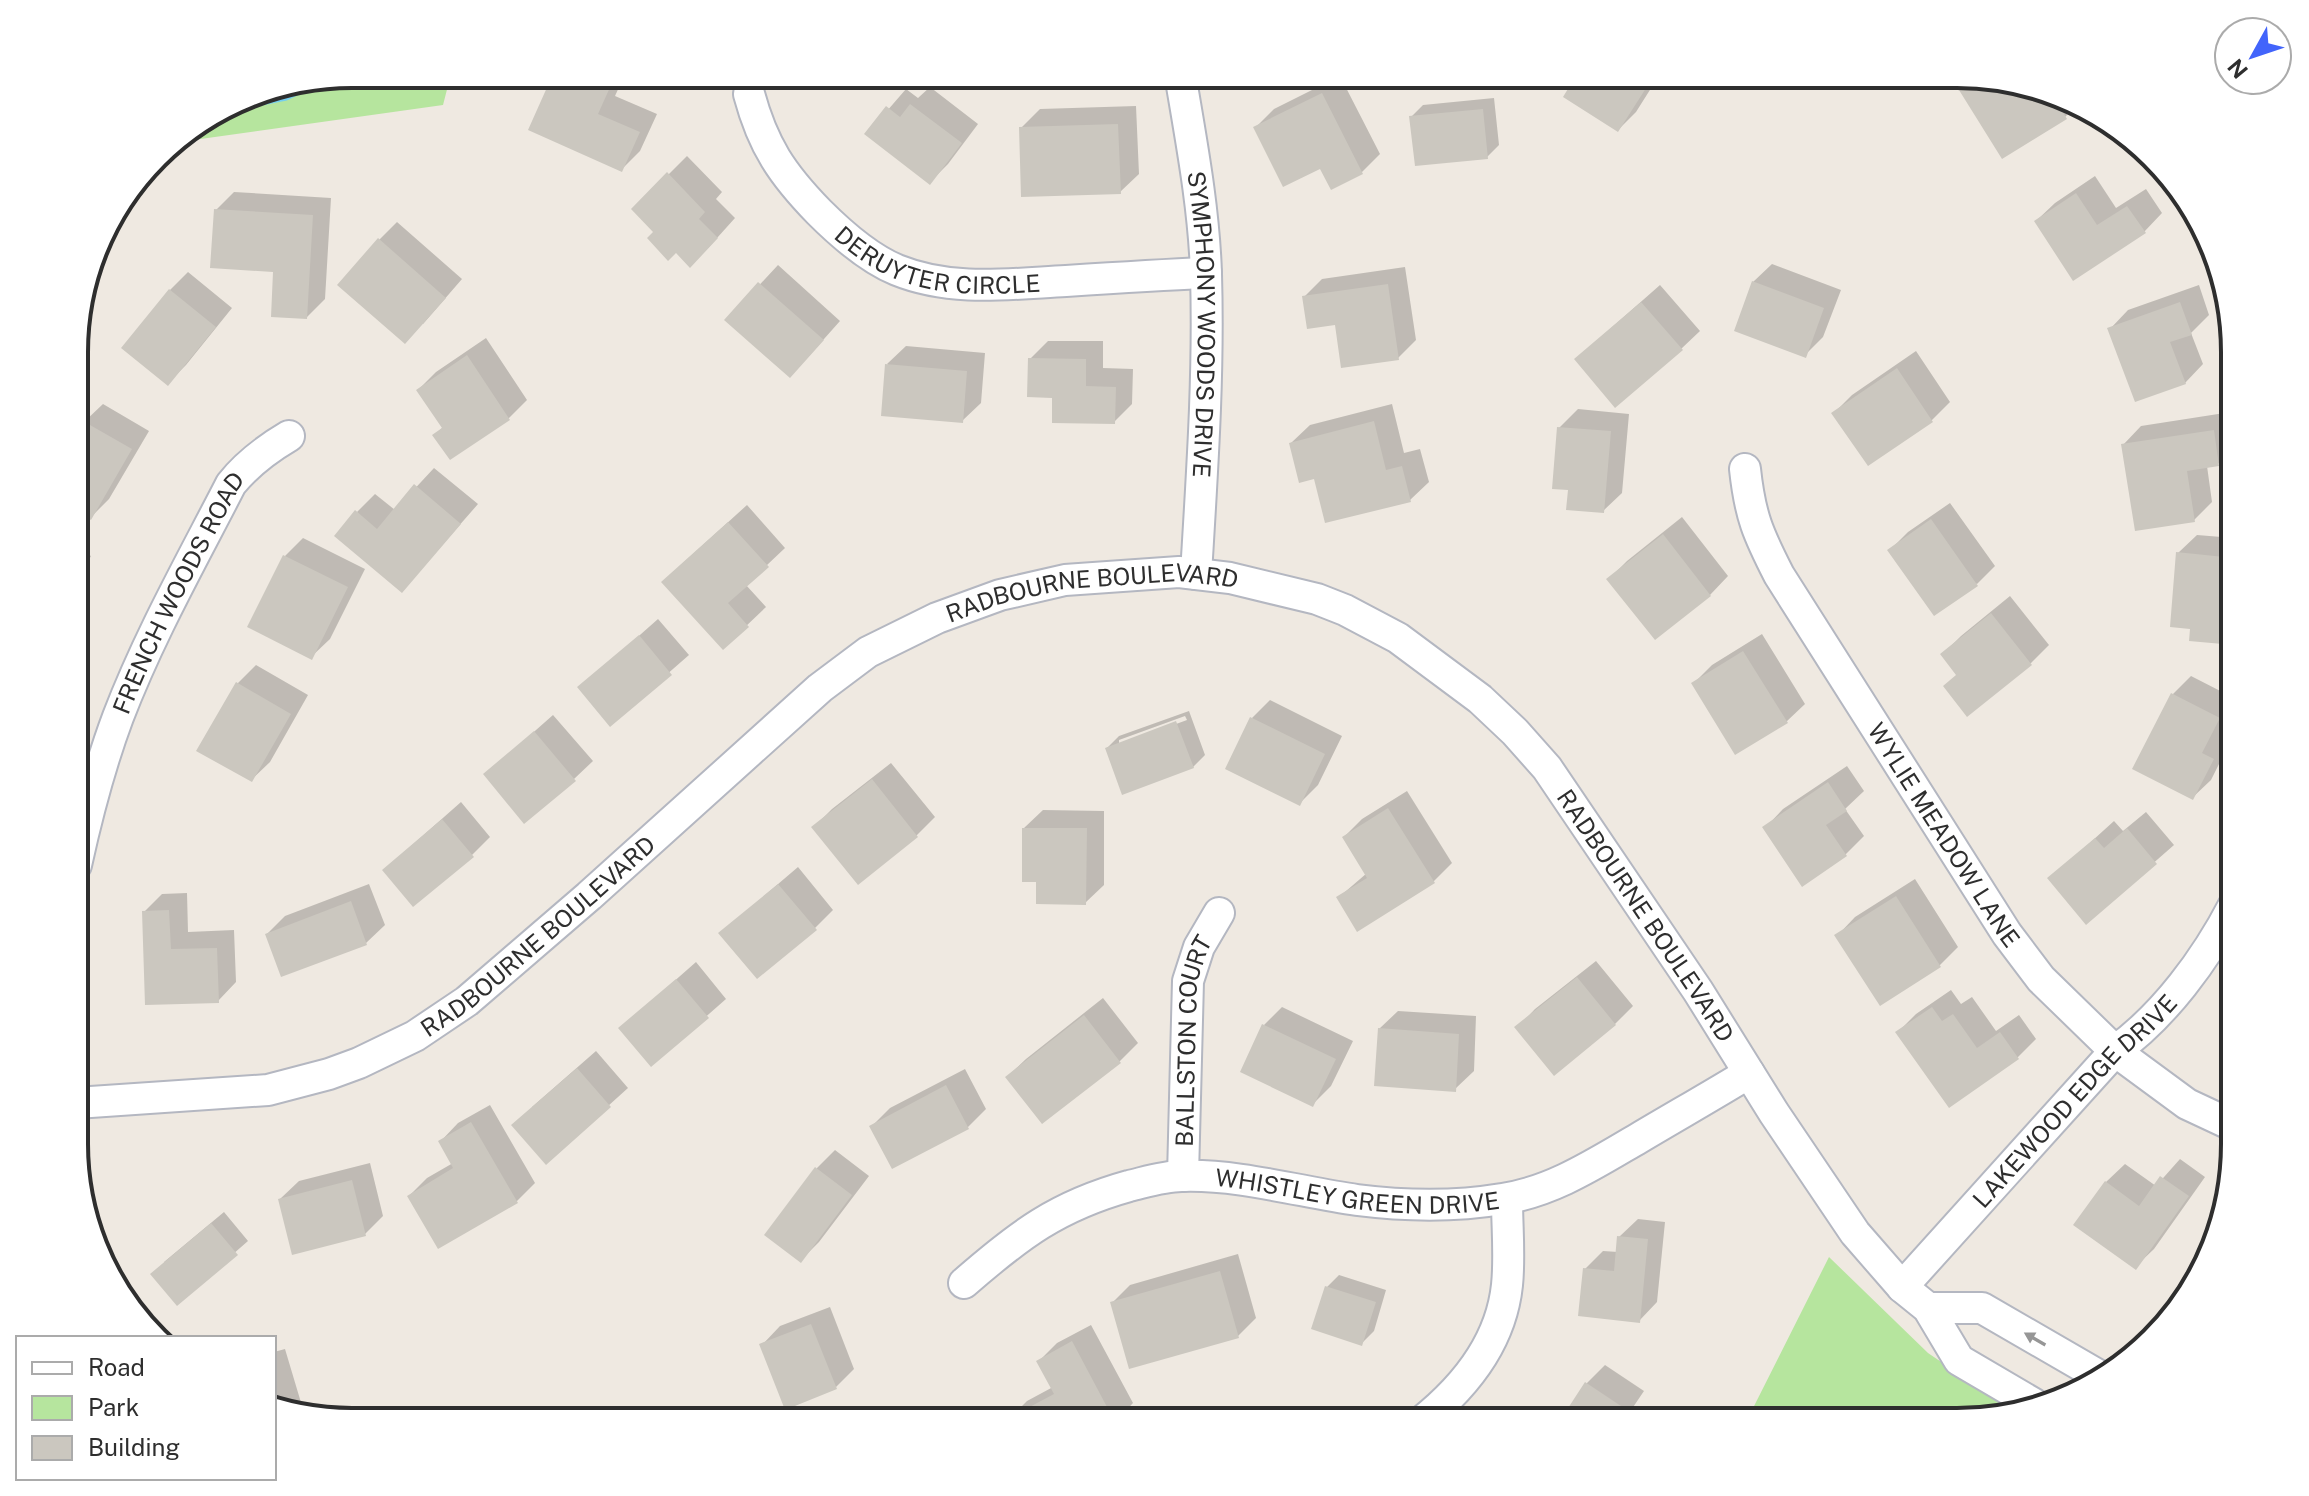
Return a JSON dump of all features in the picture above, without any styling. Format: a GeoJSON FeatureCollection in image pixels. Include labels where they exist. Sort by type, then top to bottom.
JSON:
{"type":"FeatureCollection","features":[{"type":"Feature","properties":{"kind":"street","name":"SYMPHONY WOODS DRIVE"},"geometry":{"type":"LineString","coordinates":[[1182,88],[1199,191],[1206,273],[1205,418],[1196,574]]}},
{"type":"Feature","properties":{"kind":"street","name":"DERUYTER CIRCLE"},"geometry":{"type":"LineString","coordinates":[[749,94],[758,128],[790,182],[832,225],[874,259],[898,270],[937,282],[978,286],[1206,273]]}},
{"type":"Feature","properties":{"kind":"street","name":"FRENCH WOODS ROAD"},"geometry":{"type":"LineString","coordinates":[[88,814],[119,714],[153,638],[231,484],[243,469],[289,436]]}},
{"type":"Feature","properties":{"kind":"street","name":"WYLIE MEADOW LANE"},"geometry":{"type":"LineString","coordinates":[[1745,469],[1754,525],[1779,575],[2007,934],[2041,979],[2115,1051],[2187,1104],[2220,1119]]}},
{"type":"Feature","properties":{"kind":"street","name":"RADBOURNE BOULEVARD"},"geometry":{"type":"LineString","coordinates":[[88,1102],[248,1093],[329,1074],[415,1036],[467,1001],[820,688],[868,652],[937,618],[1000,595],[1098,576],[1179,572],[1259,583],[1345,610],[1398,638],[1480,699],[1547,768],[1698,991],[1855,1233],[1902,1287],[1928,1308],[1959,1360],[2025,1399]]}},
{"type":"Feature","properties":{"kind":"street","name":"BALLSTON COURT"},"geometry":{"type":"LineString","coordinates":[[1183,1176],[1188,981],[1199,947],[1219,913]]}},
{"type":"Feature","properties":{"kind":"street","name":"LAKEWOOD EDGE DRIVE"},"geometry":{"type":"LineString","coordinates":[[1902,1287],[2115,1051],[2136,1036],[2184,982],[2220,927]]}},
{"type":"Feature","properties":{"kind":"street","name":"WHISTLEY GREEN DRIVE"},"geometry":{"type":"LineString","coordinates":[[964,1283],[1008,1244],[1038,1223],[1100,1194],[1154,1179],[1183,1176],[1268,1183],[1357,1200],[1411,1205],[1472,1204],[1507,1199],[1580,1172],[1749,1073]]}},
{"type":"Feature","properties":{"kind":"street"},"geometry":{"type":"LineString","coordinates":[[1439,1407],[1471,1375],[1498,1326],[1507,1289],[1507,1199]]}},
{"type":"Feature","properties":{"kind":"street"},"geometry":{"type":"LineString","coordinates":[[1928,1308],[1982,1308],[2091,1371]]}},
{"type":"Feature","properties":{"kind":"green space"},"geometry":{"type":"Polygon","coordinates":[[[447,88],[443,105],[196,140],[235,115],[267,102],[318,90],[447,88]]]}},
{"type":"Feature","properties":{"kind":"green space"},"geometry":{"type":"Polygon","coordinates":[[[1829,1257],[1928,1353],[2003,1404],[1974,1407],[1753,1407],[1829,1257]]]}},
{"type":"Feature","properties":{"kind":"building"},"geometry":{"type":"Polygon","coordinates":[[[547,88],[610,88],[598,114],[640,132],[622,172],[528,130],[547,88]]]}},
{"type":"Feature","properties":{"kind":"building"},"geometry":{"type":"Polygon","coordinates":[[[1568,88],[1646,88],[1618,132],[1563,97],[1568,88]]]}},
{"type":"Feature","properties":{"kind":"building"},"geometry":{"type":"Polygon","coordinates":[[[1959,90],[1991,90],[2025,97],[2061,110],[2067,119],[2002,159],[1959,90]]]}},
{"type":"Feature","properties":{"kind":"building"},"geometry":{"type":"Polygon","coordinates":[[[1322,93],[1363,174],[1331,190],[1320,169],[1283,187],[1253,127],[1322,93]]]}},
{"type":"Feature","properties":{"kind":"building"},"geometry":{"type":"Polygon","coordinates":[[[910,104],[962,143],[930,185],[864,134],[886,106],[900,117],[910,104]]]}},
{"type":"Feature","properties":{"kind":"building"},"geometry":{"type":"Polygon","coordinates":[[[1483,109],[1488,159],[1415,166],[1409,116],[1483,109]]]}},
{"type":"Feature","properties":{"kind":"building"},"geometry":{"type":"Polygon","coordinates":[[[1118,124],[1121,194],[1021,197],[1019,127],[1118,124]]]}},
{"type":"Feature","properties":{"kind":"building"},"geometry":{"type":"Polygon","coordinates":[[[667,172],[705,212],[699,219],[718,238],[690,268],[676,253],[668,261],[647,238],[653,232],[631,209],[667,172]]]}},
{"type":"Feature","properties":{"kind":"building"},"geometry":{"type":"Polygon","coordinates":[[[2076,193],[2097,225],[2127,206],[2146,233],[2073,281],[2034,221],[2076,193]]]}},
{"type":"Feature","properties":{"kind":"building"},"geometry":{"type":"Polygon","coordinates":[[[214,209],[313,215],[307,319],[271,317],[273,272],[210,268],[214,209]]]}},
{"type":"Feature","properties":{"kind":"building"},"geometry":{"type":"Polygon","coordinates":[[[378,238],[446,298],[405,344],[337,285],[378,238]]]}},
{"type":"Feature","properties":{"kind":"building"},"geometry":{"type":"Polygon","coordinates":[[[1752,281],[1824,308],[1806,358],[1734,331],[1752,281]]]}},
{"type":"Feature","properties":{"kind":"building"},"geometry":{"type":"Polygon","coordinates":[[[758,282],[824,340],[790,378],[724,320],[758,282]]]}},
{"type":"Feature","properties":{"kind":"building"},"geometry":{"type":"Polygon","coordinates":[[[1388,284],[1399,360],[1341,368],[1335,325],[1307,329],[1302,296],[1388,284]]]}},
{"type":"Feature","properties":{"kind":"building"},"geometry":{"type":"Polygon","coordinates":[[[169,289],[216,327],[168,386],[121,348],[169,289]]]}},
{"type":"Feature","properties":{"kind":"building"},"geometry":{"type":"Polygon","coordinates":[[[1641,302],[1683,350],[1615,408],[1574,359],[1641,302]]]}},
{"type":"Feature","properties":{"kind":"building"},"geometry":{"type":"Polygon","coordinates":[[[2180,302],[2192,335],[2170,342],[2186,384],[2135,402],[2107,328],[2180,302]]]}},
{"type":"Feature","properties":{"kind":"building"},"geometry":{"type":"Polygon","coordinates":[[[467,355],[510,420],[450,460],[432,435],[442,428],[416,390],[467,355]]]}},
{"type":"Feature","properties":{"kind":"building"},"geometry":{"type":"Polygon","coordinates":[[[1028,358],[1086,359],[1086,386],[1116,387],[1115,424],[1052,423],[1052,398],[1027,397],[1028,358]]]}},
{"type":"Feature","properties":{"kind":"building"},"geometry":{"type":"Polygon","coordinates":[[[885,364],[967,371],[963,423],[881,416],[885,364]]]}},
{"type":"Feature","properties":{"kind":"building"},"geometry":{"type":"Polygon","coordinates":[[[1897,368],[1933,422],[1868,466],[1831,413],[1897,368]]]}},
{"type":"Feature","properties":{"kind":"building"},"geometry":{"type":"Polygon","coordinates":[[[1374,421],[1386,470],[1402,466],[1411,502],[1325,523],[1314,479],[1299,483],[1289,443],[1374,421]]]}},
{"type":"Feature","properties":{"kind":"building"},"geometry":{"type":"Polygon","coordinates":[[[88,424],[132,449],[91,520],[88,518],[88,424]]]}},
{"type":"Feature","properties":{"kind":"building"},"geometry":{"type":"Polygon","coordinates":[[[1557,427],[1611,431],[1604,513],[1566,510],[1568,490],[1552,489],[1557,427]]]}},
{"type":"Feature","properties":{"kind":"building"},"geometry":{"type":"Polygon","coordinates":[[[2214,430],[2219,466],[2187,471],[2195,522],[2135,531],[2121,444],[2214,430]]]}},
{"type":"Feature","properties":{"kind":"building"},"geometry":{"type":"Polygon","coordinates":[[[414,484],[461,524],[402,593],[334,536],[355,510],[377,529],[414,484]]]}},
{"type":"Feature","properties":{"kind":"building"},"geometry":{"type":"Polygon","coordinates":[[[1931,519],[1978,586],[1934,616],[1887,550],[1931,519]]]}},
{"type":"Feature","properties":{"kind":"building"},"geometry":{"type":"Polygon","coordinates":[[[728,522],[769,567],[728,603],[749,627],[723,650],[661,582],[728,522]]]}},
{"type":"Feature","properties":{"kind":"building"},"geometry":{"type":"Polygon","coordinates":[[[1663,534],[1711,596],[1655,640],[1606,579],[1663,534]]]}},
{"type":"Feature","properties":{"kind":"building"},"geometry":{"type":"Polygon","coordinates":[[[2176,552],[2220,557],[2220,644],[2189,641],[2190,629],[2170,627],[2176,552]]]}},
{"type":"Feature","properties":{"kind":"building"},"geometry":{"type":"Polygon","coordinates":[[[283,555],[348,587],[312,660],[247,627],[283,555]]]}},
{"type":"Feature","properties":{"kind":"building"},"geometry":{"type":"Polygon","coordinates":[[[1991,613],[2032,665],[1967,717],[1943,686],[1956,675],[1940,654],[1991,613]]]}},
{"type":"Feature","properties":{"kind":"building"},"geometry":{"type":"Polygon","coordinates":[[[639,635],[672,675],[610,727],[577,687],[639,635]]]}},
{"type":"Feature","properties":{"kind":"building"},"geometry":{"type":"Polygon","coordinates":[[[1743,651],[1788,723],[1735,755],[1691,683],[1743,651]]]}},
{"type":"Feature","properties":{"kind":"building"},"geometry":{"type":"Polygon","coordinates":[[[236,682],[291,714],[252,782],[196,751],[236,682]]]}},
{"type":"Feature","properties":{"kind":"building"},"geometry":{"type":"Polygon","coordinates":[[[2171,693],[2220,718],[2202,753],[2214,759],[2193,800],[2132,769],[2171,693]]]}},
{"type":"Feature","properties":{"kind":"building"},"geometry":{"type":"Polygon","coordinates":[[[1250,717],[1325,754],[1300,806],[1225,769],[1250,717]]]}},
{"type":"Feature","properties":{"kind":"building"},"geometry":{"type":"Polygon","coordinates":[[[1176,721],[1194,768],[1122,795],[1105,748],[1176,721]]]}},
{"type":"Feature","properties":{"kind":"building"},"geometry":{"type":"Polygon","coordinates":[[[534,731],[576,781],[524,824],[483,774],[534,731]]]}},
{"type":"Feature","properties":{"kind":"building"},"geometry":{"type":"Polygon","coordinates":[[[872,779],[918,837],[858,885],[811,827],[872,779]]]}},
{"type":"Feature","properties":{"kind":"building"},"geometry":{"type":"Polygon","coordinates":[[[1828,782],[1847,811],[1826,825],[1847,856],[1802,887],[1762,827],[1828,782]]]}},
{"type":"Feature","properties":{"kind":"building"},"geometry":{"type":"Polygon","coordinates":[[[1388,808],[1435,883],[1357,932],[1336,897],[1367,878],[1342,837],[1388,808]]]}},
{"type":"Feature","properties":{"kind":"building"},"geometry":{"type":"Polygon","coordinates":[[[442,819],[474,857],[413,907],[382,870],[442,819]]]}},
{"type":"Feature","properties":{"kind":"building"},"geometry":{"type":"Polygon","coordinates":[[[1022,828],[1087,828],[1086,905],[1036,904],[1036,882],[1022,882],[1022,828]]]}},
{"type":"Feature","properties":{"kind":"building"},"geometry":{"type":"Polygon","coordinates":[[[2127,828],[2157,864],[2086,925],[2047,878],[2095,838],[2104,848],[2127,828]]]}},
{"type":"Feature","properties":{"kind":"building"},"geometry":{"type":"Polygon","coordinates":[[[778,884],[817,930],[757,979],[718,933],[778,884]]]}},
{"type":"Feature","properties":{"kind":"building"},"geometry":{"type":"Polygon","coordinates":[[[1896,896],[1941,967],[1880,1006],[1834,935],[1896,896]]]}},
{"type":"Feature","properties":{"kind":"building"},"geometry":{"type":"Polygon","coordinates":[[[351,901],[367,945],[281,977],[265,934],[351,901]]]}},
{"type":"Feature","properties":{"kind":"building"},"geometry":{"type":"Polygon","coordinates":[[[169,910],[171,949],[217,948],[219,1003],[145,1005],[142,911],[169,910]]]}},
{"type":"Feature","properties":{"kind":"building"},"geometry":{"type":"Polygon","coordinates":[[[1577,977],[1616,1025],[1554,1076],[1514,1027],[1577,977]]]}},
{"type":"Feature","properties":{"kind":"building"},"geometry":{"type":"Polygon","coordinates":[[[676,979],[709,1018],[651,1067],[618,1028],[676,979]]]}},
{"type":"Feature","properties":{"kind":"building"},"geometry":{"type":"Polygon","coordinates":[[[1932,1007],[1942,1021],[1953,1014],[1977,1048],[2000,1032],[2019,1059],[1949,1108],[1895,1032],[1932,1007]]]}},
{"type":"Feature","properties":{"kind":"building"},"geometry":{"type":"Polygon","coordinates":[[[1084,1015],[1121,1063],[1042,1124],[1005,1077],[1084,1015]]]}},
{"type":"Feature","properties":{"kind":"building"},"geometry":{"type":"Polygon","coordinates":[[[1262,1024],[1336,1059],[1313,1107],[1240,1072],[1262,1024]]]}},
{"type":"Feature","properties":{"kind":"building"},"geometry":{"type":"Polygon","coordinates":[[[1378,1028],[1459,1034],[1456,1092],[1374,1086],[1378,1028]]]}},
{"type":"Feature","properties":{"kind":"building"},"geometry":{"type":"Polygon","coordinates":[[[577,1068],[611,1107],[546,1165],[511,1125],[577,1068]]]}},
{"type":"Feature","properties":{"kind":"building"},"geometry":{"type":"Polygon","coordinates":[[[946,1085],[969,1129],[892,1169],[869,1126],[946,1085]]]}},
{"type":"Feature","properties":{"kind":"building"},"geometry":{"type":"Polygon","coordinates":[[[471,1122],[518,1203],[438,1249],[407,1196],[453,1168],[438,1141],[471,1122]]]}},
{"type":"Feature","properties":{"kind":"building"},"geometry":{"type":"Polygon","coordinates":[[[815,1167],[852,1195],[801,1263],[764,1235],[815,1167]]]}},
{"type":"Feature","properties":{"kind":"building"},"geometry":{"type":"Polygon","coordinates":[[[2160,1176],[2189,1196],[2136,1270],[2073,1225],[2105,1181],[2139,1206],[2160,1176]]]}},
{"type":"Feature","properties":{"kind":"building"},"geometry":{"type":"Polygon","coordinates":[[[352,1180],[366,1236],[292,1255],[278,1199],[352,1180]]]}},
{"type":"Feature","properties":{"kind":"building"},"geometry":{"type":"Polygon","coordinates":[[[211,1223],[238,1255],[177,1306],[150,1274],[211,1223]]]}},
{"type":"Feature","properties":{"kind":"building"},"geometry":{"type":"Polygon","coordinates":[[[1617,1236],[1648,1239],[1640,1323],[1578,1316],[1583,1268],[1614,1271],[1617,1236]]]}},
{"type":"Feature","properties":{"kind":"building"},"geometry":{"type":"Polygon","coordinates":[[[1220,1271],[1239,1338],[1129,1369],[1110,1302],[1220,1271]]]}},
{"type":"Feature","properties":{"kind":"building"},"geometry":{"type":"Polygon","coordinates":[[[1325,1286],[1376,1302],[1362,1346],[1311,1329],[1325,1286]]]}},
{"type":"Feature","properties":{"kind":"building"},"geometry":{"type":"Polygon","coordinates":[[[811,1324],[837,1389],[784,1408],[759,1344],[811,1324]]]}},
{"type":"Feature","properties":{"kind":"building"},"geometry":{"type":"Polygon","coordinates":[[[1072,1341],[1107,1408],[1028,1408],[1054,1394],[1036,1361],[1072,1341]]]}},
{"type":"Feature","properties":{"kind":"building"},"geometry":{"type":"Polygon","coordinates":[[[1585,1382],[1623,1407],[1569,1407],[1585,1382]]]}}]}
